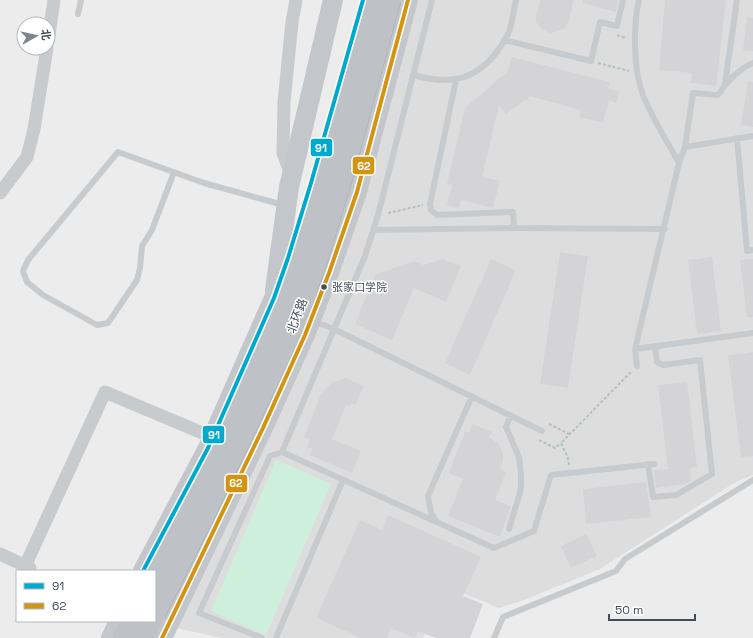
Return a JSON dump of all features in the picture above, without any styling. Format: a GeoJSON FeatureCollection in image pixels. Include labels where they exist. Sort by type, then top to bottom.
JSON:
{"type":"FeatureCollection","features":[{"type":"Feature","properties":{"kind":"highway"},"geometry":{"type":"LineString","coordinates":[[355,68],[369,0]]}},
{"type":"Feature","properties":{"kind":"highway","name":"北环路"},"geometry":{"type":"LineString","coordinates":[[156,574],[223,444],[271,338],[307,231],[355,68],[373,0]]}},
{"type":"Feature","properties":{"kind":"highway","name":"北环路"},"geometry":{"type":"LineString","coordinates":[[156,611],[206,511],[295,323],[318,256],[342,177],[390,0]]}},
{"type":"Feature","properties":{"kind":"highway"},"geometry":{"type":"LineString","coordinates":[[124,638],[132,622]]}},
{"type":"Feature","properties":{"kind":"highway"},"geometry":{"type":"LineString","coordinates":[[143,638],[151,622]]}},
{"type":"Feature","properties":{"kind":"main road"},"geometry":{"type":"LineString","coordinates":[[274,298],[291,175],[333,0]]}},
{"type":"Feature","properties":{"kind":"main road"},"geometry":{"type":"LineString","coordinates":[[144,570],[212,437],[274,298],[311,183],[363,0]]}},
{"type":"Feature","properties":{"kind":"main road"},"geometry":{"type":"LineString","coordinates":[[162,638],[178,608],[263,428],[312,317],[357,192],[408,0]]}},
{"type":"Feature","properties":{"kind":"main road"},"geometry":{"type":"LineString","coordinates":[[274,298],[312,317]]}},
{"type":"Feature","properties":{"kind":"main road"},"geometry":{"type":"LineString","coordinates":[[156,597],[178,608]]}},
{"type":"Feature","properties":{"kind":"main road"},"geometry":{"type":"LineString","coordinates":[[111,638],[119,622]]}},
{"type":"Feature","properties":{"kind":"street"},"geometry":{"type":"LineString","coordinates":[[52,16],[54,0]]}},
{"type":"Feature","properties":{"kind":"street"},"geometry":{"type":"LineString","coordinates":[[291,175],[283,153],[284,102],[292,22],[296,0]]}},
{"type":"Feature","properties":{"kind":"street"},"geometry":{"type":"LineString","coordinates":[[0,193],[27,157],[34,129],[46,56]]}},
{"type":"Feature","properties":{"kind":"street"},"geometry":{"type":"LineString","coordinates":[[0,554],[27,567],[105,392],[212,437]]}},
{"type":"Feature","properties":{"kind":"lane"},"geometry":{"type":"LineString","coordinates":[[78,14],[81,0]]}},
{"type":"Feature","properties":{"kind":"lane"},"geometry":{"type":"LineString","coordinates":[[282,452],[365,256],[378,215],[432,0]]}},
{"type":"Feature","properties":{"kind":"lane"},"geometry":{"type":"LineString","coordinates":[[413,75],[437,80],[456,80],[463,79],[475,73],[491,58],[508,35],[516,0]]}},
{"type":"Feature","properties":{"kind":"lane"},"geometry":{"type":"LineString","coordinates":[[504,40],[591,61],[600,22],[617,26],[623,0]]}},
{"type":"Feature","properties":{"kind":"lane"},"geometry":{"type":"LineString","coordinates":[[639,0],[636,14],[637,73],[643,96],[679,163]]}},
{"type":"Feature","properties":{"kind":"lane"},"geometry":{"type":"LineString","coordinates":[[725,84],[737,0]]}},
{"type":"Feature","properties":{"kind":"lane"},"geometry":{"type":"LineString","coordinates":[[637,366],[635,349],[665,229],[679,163],[685,147],[693,92],[718,95],[725,84],[753,63]]}},
{"type":"Feature","properties":{"kind":"lane"},"geometry":{"type":"LineString","coordinates":[[456,80],[430,204],[431,210],[437,215],[513,212],[514,228]]}},
{"type":"Feature","properties":{"kind":"lane"},"geometry":{"type":"LineString","coordinates":[[685,147],[753,136]]}},
{"type":"Feature","properties":{"kind":"lane"},"geometry":{"type":"LineString","coordinates":[[737,138],[747,251],[753,250]]}},
{"type":"Feature","properties":{"kind":"lane"},"geometry":{"type":"LineString","coordinates":[[174,172],[152,230],[142,246],[140,268],[137,280],[108,322],[97,325],[43,295],[27,282],[23,271],[28,260],[118,152],[174,172],[204,183],[286,206]]}},
{"type":"Feature","properties":{"kind":"lane"},"geometry":{"type":"LineString","coordinates":[[373,230],[514,228],[665,229]]}},
{"type":"Feature","properties":{"kind":"lane"},"geometry":{"type":"LineString","coordinates":[[312,317],[542,431]]}},
{"type":"Feature","properties":{"kind":"lane"},"geometry":{"type":"LineString","coordinates":[[635,349],[753,333]]}},
{"type":"Feature","properties":{"kind":"lane"},"geometry":{"type":"LineString","coordinates":[[262,638],[199,613],[270,456],[282,452],[494,548],[534,531],[551,475],[651,464],[653,497],[676,495],[712,474],[700,360],[663,365],[657,362],[655,346]]}},
{"type":"Feature","properties":{"kind":"lane"},"geometry":{"type":"LineString","coordinates":[[437,522],[431,513],[428,496],[472,396]]}},
{"type":"Feature","properties":{"kind":"lane"},"geometry":{"type":"LineString","coordinates":[[509,529],[521,489],[519,456],[506,427],[511,415]]}},
{"type":"Feature","properties":{"kind":"lane"},"geometry":{"type":"LineString","coordinates":[[276,638],[343,480]]}},
{"type":"Feature","properties":{"kind":"lane"},"geometry":{"type":"LineString","coordinates":[[494,638],[503,616],[616,571],[625,558],[753,480]]}},
{"type":"Feature","properties":{"kind":"path"},"geometry":{"type":"LineString","coordinates":[[591,61],[637,73]]}},
{"type":"Feature","properties":{"kind":"path"},"geometry":{"type":"LineString","coordinates":[[378,215],[430,204]]}},
{"type":"Feature","properties":{"kind":"path"},"geometry":{"type":"LineString","coordinates":[[570,473],[568,458],[561,443],[637,366]]}},
{"type":"Feature","properties":{"kind":"shaded area","name":"张家口学院"},"geometry":{"type":"Polygon","coordinates":[[[413,0],[753,0],[753,475],[734,483],[600,569],[524,600],[499,608],[443,585],[423,638],[222,638],[176,628],[413,0]]]}},
{"type":"Feature","properties":{"kind":"green space"},"geometry":{"type":"Polygon","coordinates":[[[276,460],[331,484],[266,635],[211,611],[276,460]]]}},
{"type":"Feature","properties":{"kind":"building"},"geometry":{"type":"Polygon","coordinates":[[[540,0],[574,0],[568,23],[564,29],[552,33],[547,32],[540,27],[536,22],[536,17],[540,0]]]}},
{"type":"Feature","properties":{"kind":"building"},"geometry":{"type":"Polygon","coordinates":[[[583,0],[618,0],[616,12],[583,3],[583,0]]]}},
{"type":"Feature","properties":{"kind":"building"},"geometry":{"type":"Polygon","coordinates":[[[665,0],[726,0],[716,86],[691,83],[692,73],[659,70],[665,0]]]}},
{"type":"Feature","properties":{"kind":"building"},"geometry":{"type":"Polygon","coordinates":[[[747,17],[753,18],[753,51],[743,50],[747,17]]]}},
{"type":"Feature","properties":{"kind":"building"},"geometry":{"type":"Polygon","coordinates":[[[512,57],[610,82],[608,89],[619,91],[616,103],[609,101],[603,123],[579,117],[581,110],[529,96],[528,100],[526,99],[506,114],[499,105],[482,177],[500,181],[493,208],[461,200],[459,208],[447,205],[452,185],[447,184],[465,108],[508,71],[512,57]]]}},
{"type":"Feature","properties":{"kind":"building"},"geometry":{"type":"Polygon","coordinates":[[[748,82],[753,82],[753,127],[741,125],[748,82]]]}},
{"type":"Feature","properties":{"kind":"building"},"geometry":{"type":"Polygon","coordinates":[[[560,252],[588,256],[568,388],[540,384],[560,252]]]}},
{"type":"Feature","properties":{"kind":"building"},"geometry":{"type":"Polygon","coordinates":[[[712,257],[721,331],[697,334],[688,260],[712,257]]]}},
{"type":"Feature","properties":{"kind":"building"},"geometry":{"type":"Polygon","coordinates":[[[443,259],[461,266],[446,302],[414,288],[392,340],[355,324],[375,275],[414,261],[423,265],[443,259]]]}},
{"type":"Feature","properties":{"kind":"building"},"geometry":{"type":"Polygon","coordinates":[[[491,259],[516,270],[470,375],[445,363],[491,259]]]}},
{"type":"Feature","properties":{"kind":"building"},"geometry":{"type":"Polygon","coordinates":[[[753,259],[753,317],[747,317],[740,260],[753,259]]]}},
{"type":"Feature","properties":{"kind":"building"},"geometry":{"type":"Polygon","coordinates":[[[753,352],[753,456],[741,457],[728,355],[753,352]]]}},
{"type":"Feature","properties":{"kind":"building"},"geometry":{"type":"Polygon","coordinates":[[[346,378],[364,386],[355,405],[351,403],[350,407],[346,405],[332,439],[361,451],[352,473],[310,455],[313,449],[307,447],[310,440],[304,437],[321,394],[332,382],[346,378]]]}},
{"type":"Feature","properties":{"kind":"building"},"geometry":{"type":"Polygon","coordinates":[[[687,382],[697,467],[690,468],[691,481],[686,484],[656,488],[654,470],[668,469],[658,385],[687,382]]]}},
{"type":"Feature","properties":{"kind":"building"},"geometry":{"type":"Polygon","coordinates":[[[473,424],[492,432],[489,437],[499,444],[503,454],[500,469],[506,472],[495,500],[511,506],[500,537],[448,516],[463,479],[449,473],[465,431],[469,433],[473,424]]]}},
{"type":"Feature","properties":{"kind":"building"},"geometry":{"type":"Polygon","coordinates":[[[646,482],[651,517],[586,524],[583,489],[646,482]]]}},
{"type":"Feature","properties":{"kind":"building"},"geometry":{"type":"Polygon","coordinates":[[[388,515],[481,557],[463,596],[483,604],[470,638],[436,638],[418,631],[415,638],[413,638],[391,628],[387,638],[361,638],[316,618],[360,520],[382,530],[388,515]]]}},
{"type":"Feature","properties":{"kind":"building"},"geometry":{"type":"Polygon","coordinates":[[[586,534],[597,556],[571,568],[561,546],[586,534]]]}},
{"type":"Feature","properties":{"kind":"transit line","name":"91"},"geometry":{"type":"LineString","coordinates":[[144,570],[208,448],[274,298],[311,183],[363,0]]}},
{"type":"Feature","properties":{"kind":"transit line","name":"62"},"geometry":{"type":"LineString","coordinates":[[162,638],[263,428],[305,335],[329,273],[357,192],[408,0]]}},
{"type":"Feature","properties":{"kind":"place","name":"张家口学院"},"geometry":{"type":"Point","coordinates":[324,287]}}]}
